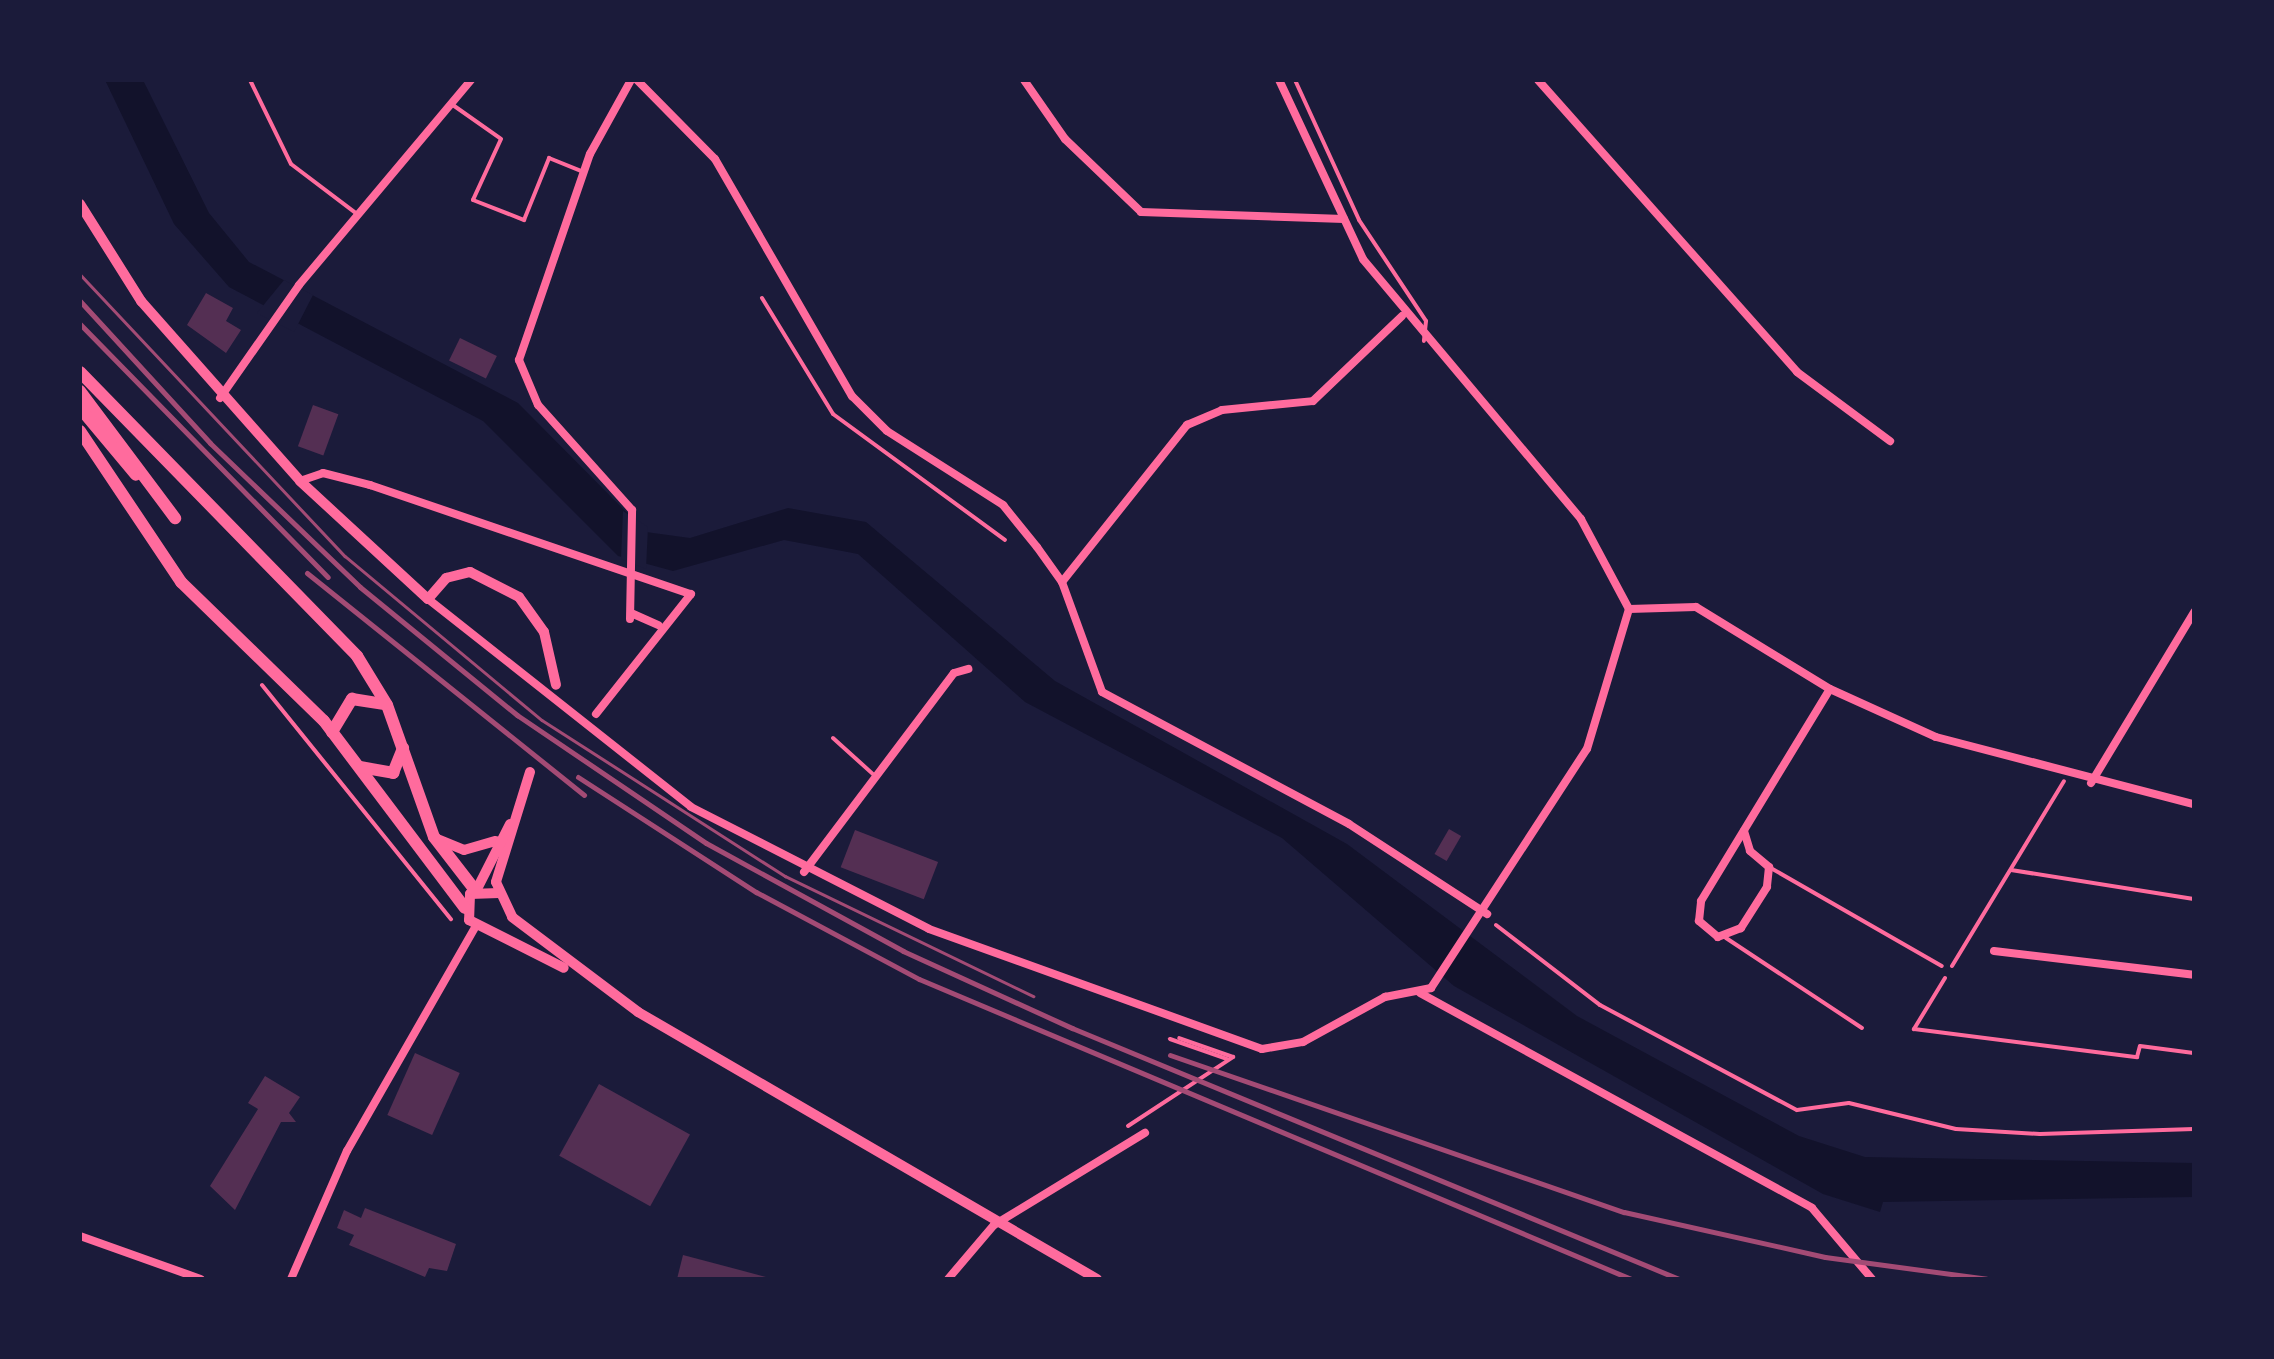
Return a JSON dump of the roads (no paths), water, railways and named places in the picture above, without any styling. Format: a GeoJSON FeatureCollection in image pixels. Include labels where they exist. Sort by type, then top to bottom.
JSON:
{"type":"FeatureCollection","features":[{"type":"Feature","properties":{"kind":"highway"},"geometry":{"type":"LineString","coordinates":[[80,372],[218,523],[331,626],[387,705],[434,837],[476,889]]}},
{"type":"Feature","properties":{"kind":"highway"},"geometry":{"type":"LineString","coordinates":[[80,391],[175,518],[80,408]]}},
{"type":"Feature","properties":{"kind":"highway"},"geometry":{"type":"LineString","coordinates":[[80,432],[181,582],[332,732],[465,908]]}},
{"type":"Feature","properties":{"kind":"highway"},"geometry":{"type":"LineString","coordinates":[[332,732],[352,699],[387,705]]}},
{"type":"Feature","properties":{"kind":"highway"},"geometry":{"type":"LineString","coordinates":[[354,762],[386,776],[399,768],[402,744]]}},
{"type":"Feature","properties":{"kind":"street"},"geometry":{"type":"LineString","coordinates":[[220,398],[298,287],[471,80]]}},
{"type":"Feature","properties":{"kind":"street"},"geometry":{"type":"LineString","coordinates":[[658,625],[630,616],[635,518],[538,405],[519,360],[583,172],[634,80],[715,160],[852,396],[887,431],[1002,505],[1062,582],[1102,692],[1349,824],[1487,914]]}},
{"type":"Feature","properties":{"kind":"street"},"geometry":{"type":"LineString","coordinates":[[1024,80],[1065,139],[1141,212],[1344,219]]}},
{"type":"Feature","properties":{"kind":"street"},"geometry":{"type":"LineString","coordinates":[[80,204],[141,301],[220,398],[300,481],[428,599],[650,779],[804,872],[928,930],[1262,1049],[1304,1042],[1386,997],[1420,993],[1440,982],[1487,914],[1587,749],[1629,609],[1582,519],[1402,316],[1344,219],[1279,80]]}},
{"type":"Feature","properties":{"kind":"street"},"geometry":{"type":"LineString","coordinates":[[1538,80],[1796,372],[1890,440]]}},
{"type":"Feature","properties":{"kind":"street"},"geometry":{"type":"LineString","coordinates":[[1062,582],[1187,425],[1222,410],[1313,401],[1402,316]]}},
{"type":"Feature","properties":{"kind":"street"},"geometry":{"type":"LineString","coordinates":[[300,481],[323,472],[691,594],[658,625],[596,714]]}},
{"type":"Feature","properties":{"kind":"street"},"geometry":{"type":"LineString","coordinates":[[428,599],[456,574],[501,584],[536,616],[556,685]]}},
{"type":"Feature","properties":{"kind":"street"},"geometry":{"type":"LineString","coordinates":[[1629,609],[1696,608],[1830,690],[1936,737],[2067,777],[2194,804]]}},
{"type":"Feature","properties":{"kind":"street"},"geometry":{"type":"LineString","coordinates":[[2092,783],[2194,612]]}},
{"type":"Feature","properties":{"kind":"street"},"geometry":{"type":"LineString","coordinates":[[804,872],[954,672],[968,668]]}},
{"type":"Feature","properties":{"kind":"street"},"geometry":{"type":"LineString","coordinates":[[1744,831],[1750,851],[1769,867],[1767,886],[1726,938],[1705,930],[1698,910],[1744,831],[1830,690]]}},
{"type":"Feature","properties":{"kind":"street"},"geometry":{"type":"LineString","coordinates":[[530,772],[514,820],[499,893],[505,909],[574,972]]}},
{"type":"Feature","properties":{"kind":"street"},"geometry":{"type":"LineString","coordinates":[[476,926],[465,908],[497,840],[514,820]]}},
{"type":"Feature","properties":{"kind":"street"},"geometry":{"type":"LineString","coordinates":[[434,837],[464,850],[497,840]]}},
{"type":"Feature","properties":{"kind":"street"},"geometry":{"type":"LineString","coordinates":[[476,889],[499,893]]}},
{"type":"Feature","properties":{"kind":"street"},"geometry":{"type":"LineString","coordinates":[[491,927],[505,909]]}},
{"type":"Feature","properties":{"kind":"street"},"geometry":{"type":"LineString","coordinates":[[476,926],[491,927],[574,972],[994,1225],[1097,1279]]}},
{"type":"Feature","properties":{"kind":"street"},"geometry":{"type":"LineString","coordinates":[[291,1279],[348,1152],[476,926]]}},
{"type":"Feature","properties":{"kind":"street"},"geometry":{"type":"LineString","coordinates":[[1994,951],[2194,976]]}},
{"type":"Feature","properties":{"kind":"street"},"geometry":{"type":"LineString","coordinates":[[1420,993],[1798,1200],[1840,1233],[1872,1279]]}},
{"type":"Feature","properties":{"kind":"street"},"geometry":{"type":"LineString","coordinates":[[948,1279],[994,1225],[1145,1133]]}},
{"type":"Feature","properties":{"kind":"street"},"geometry":{"type":"LineString","coordinates":[[80,1236],[202,1279]]}},
{"type":"Feature","properties":{"kind":"lane"},"geometry":{"type":"LineString","coordinates":[[250,80],[291,164],[356,214]]}},
{"type":"Feature","properties":{"kind":"lane"},"geometry":{"type":"LineString","coordinates":[[1295,80],[1359,220],[1426,322],[1424,341]]}},
{"type":"Feature","properties":{"kind":"lane"},"geometry":{"type":"LineString","coordinates":[[450,103],[501,139],[473,200],[524,220],[549,158],[583,172]]}},
{"type":"Feature","properties":{"kind":"lane"},"geometry":{"type":"LineString","coordinates":[[262,686],[451,919]]}},
{"type":"Feature","properties":{"kind":"lane"},"geometry":{"type":"LineString","coordinates":[[833,738],[874,775]]}},
{"type":"Feature","properties":{"kind":"lane"},"geometry":{"type":"LineString","coordinates":[[1769,867],[1942,966]]}},
{"type":"Feature","properties":{"kind":"lane"},"geometry":{"type":"LineString","coordinates":[[1726,938],[1862,1028]]}},
{"type":"Feature","properties":{"kind":"tram line"},"geometry":{"type":"LineString","coordinates":[[80,274],[345,556],[542,720],[785,876],[1033,996]]}},
{"type":"Feature","properties":{"kind":"railway"},"geometry":{"type":"LineString","coordinates":[[80,301],[210,443],[360,587],[517,715],[706,843],[903,951],[1072,1028],[1679,1279]]}},
{"type":"Feature","properties":{"kind":"railway"},"geometry":{"type":"LineString","coordinates":[[80,324],[328,577]]}},
{"type":"Feature","properties":{"kind":"railway"},"geometry":{"type":"LineString","coordinates":[[307,573],[584,795]]}},
{"type":"Feature","properties":{"kind":"railway"},"geometry":{"type":"LineString","coordinates":[[578,777],[756,892],[919,979],[1631,1279]]}},
{"type":"Feature","properties":{"kind":"railway"},"geometry":{"type":"LineString","coordinates":[[1170,1055],[1624,1212],[1825,1257],[1987,1279]]}}]}
